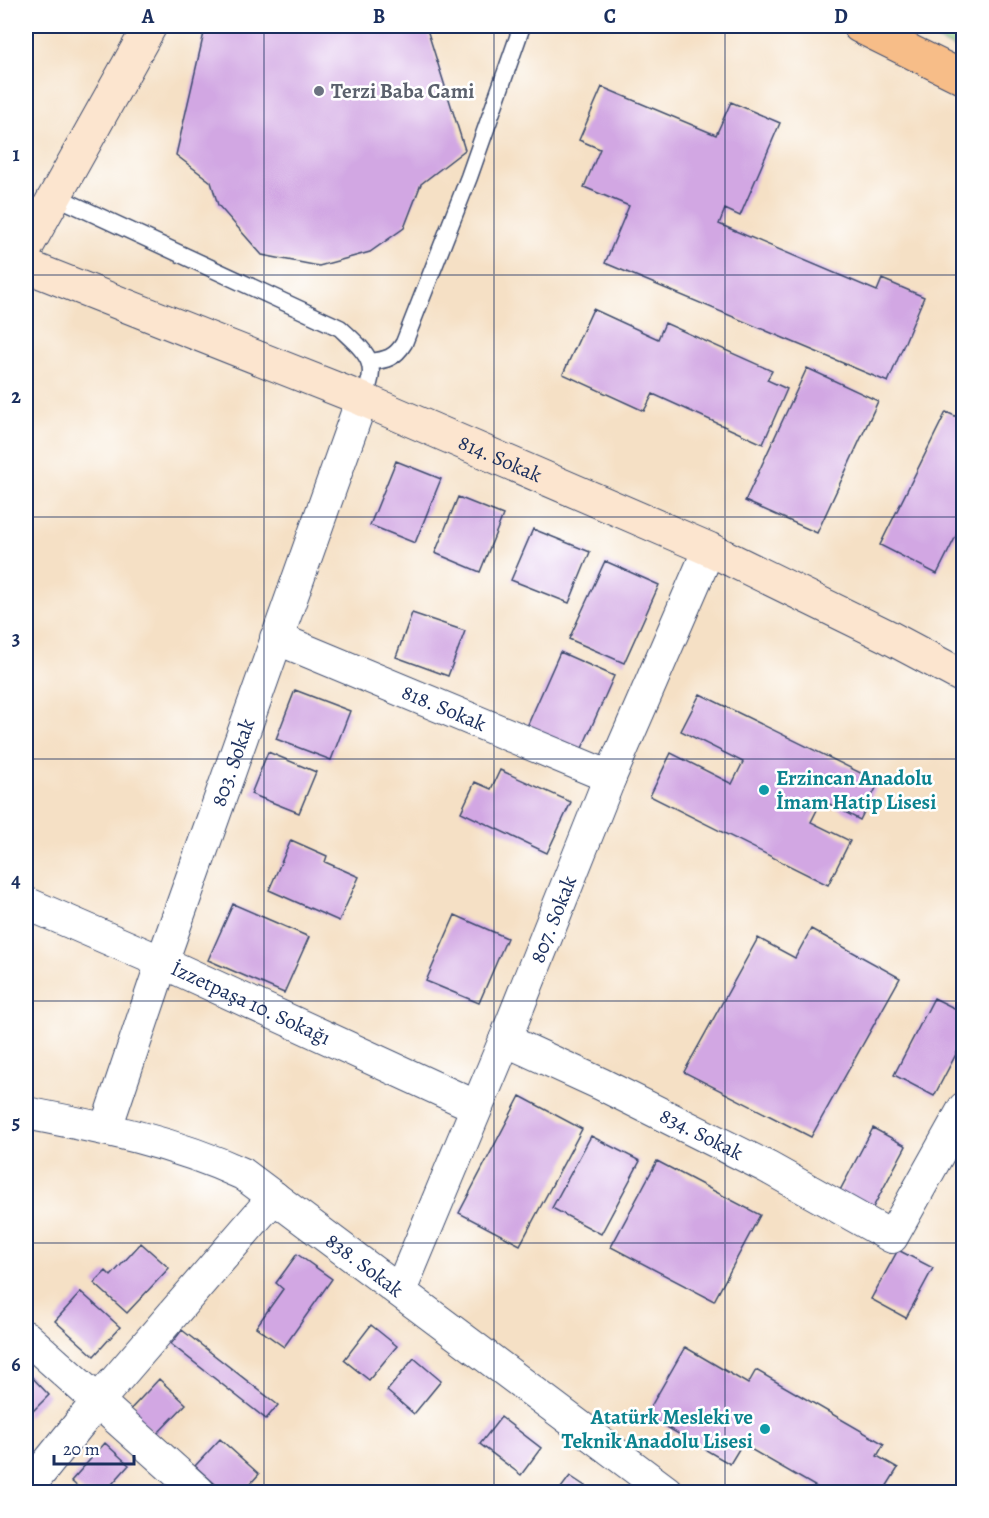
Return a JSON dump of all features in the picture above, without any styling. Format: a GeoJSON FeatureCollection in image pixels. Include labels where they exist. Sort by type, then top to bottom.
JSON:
{"type":"FeatureCollection","features":[{"type":"Feature","properties":{"kind":"main road"},"geometry":{"type":"LineString","coordinates":[[859,26],[963,78]]}},
{"type":"Feature","properties":{"kind":"street"},"geometry":{"type":"LineString","coordinates":[[26,248],[53,195],[150,26]]}},
{"type":"Feature","properties":{"kind":"street","name":"814. Sokak"},"geometry":{"type":"LineString","coordinates":[[26,266],[362,399],[709,549],[887,636],[963,677]]}},
{"type":"Feature","properties":{"kind":"street","name":"803. Sokak"},"geometry":{"type":"LineString","coordinates":[[106,1128],[162,962],[362,399]]}},
{"type":"Feature","properties":{"kind":"street","name":"807. Sokak"},"geometry":{"type":"LineString","coordinates":[[400,1291],[505,1040],[610,777],[709,549]]}},
{"type":"Feature","properties":{"kind":"street","name":"818. Sokak"},"geometry":{"type":"LineString","coordinates":[[276,638],[610,777]]}},
{"type":"Feature","properties":{"kind":"street","name":"İzzetpaşa 10. Sokağı"},"geometry":{"type":"LineString","coordinates":[[26,903],[162,962],[476,1106]]}},
{"type":"Feature","properties":{"kind":"street","name":"834. Sokak"},"geometry":{"type":"LineString","coordinates":[[505,1040],[601,1084],[767,1167],[892,1237],[963,1108]]}},
{"type":"Feature","properties":{"kind":"street","name":"838. Sokak"},"geometry":{"type":"LineString","coordinates":[[26,1113],[106,1128],[170,1144],[243,1174],[667,1492]]}},
{"type":"Feature","properties":{"kind":"street"},"geometry":{"type":"LineString","coordinates":[[26,1490],[97,1402],[274,1197]]}},
{"type":"Feature","properties":{"kind":"street"},"geometry":{"type":"LineString","coordinates":[[26,1337],[199,1492]]}},
{"type":"Feature","properties":{"kind":"lane"},"geometry":{"type":"LineString","coordinates":[[370,362],[386,360],[399,351],[404,344],[469,177],[522,26]]}},
{"type":"Feature","properties":{"kind":"lane"},"geometry":{"type":"LineString","coordinates":[[53,195],[340,328],[367,353],[370,362],[370,380],[362,399]]}},
{"type":"Feature","properties":{"kind":"green space"},"geometry":{"type":"Polygon","coordinates":[[[909,26],[963,26],[963,52],[909,26]]]}},
{"type":"Feature","properties":{"kind":"building","name":"Terzi Baba Cami"},"geometry":{"type":"Polygon","coordinates":[[[224,26],[426,26],[465,150],[421,184],[404,228],[370,252],[319,266],[262,255],[218,205],[211,182],[176,155],[204,33],[224,26]]]}},
{"type":"Feature","properties":{"kind":"building"},"geometry":{"type":"Polygon","coordinates":[[[602,87],[716,135],[731,102],[780,123],[740,216],[725,209],[719,224],[877,291],[882,279],[924,297],[888,382],[605,263],[629,206],[584,187],[600,149],[579,140],[602,87]]]}},
{"type":"Feature","properties":{"kind":"building"},"geometry":{"type":"Polygon","coordinates":[[[593,309],[658,339],[665,323],[772,371],[767,380],[787,389],[763,444],[653,394],[644,411],[563,374],[593,309]]]}},
{"type":"Feature","properties":{"kind":"building"},"geometry":{"type":"Polygon","coordinates":[[[807,368],[878,401],[817,533],[745,501],[807,368]]]}},
{"type":"Feature","properties":{"kind":"building"},"geometry":{"type":"Polygon","coordinates":[[[946,412],[964,420],[964,520],[937,574],[880,545],[946,412]]]}},
{"type":"Feature","properties":{"kind":"building"},"geometry":{"type":"Polygon","coordinates":[[[396,461],[441,479],[415,543],[370,525],[396,461]]]}},
{"type":"Feature","properties":{"kind":"building"},"geometry":{"type":"Polygon","coordinates":[[[458,497],[503,515],[480,572],[435,553],[458,497]]]}},
{"type":"Feature","properties":{"kind":"building"},"geometry":{"type":"Polygon","coordinates":[[[533,529],[590,552],[569,603],[511,580],[533,529]]]}},
{"type":"Feature","properties":{"kind":"building"},"geometry":{"type":"Polygon","coordinates":[[[605,561],[659,585],[624,663],[569,639],[605,561]]]}},
{"type":"Feature","properties":{"kind":"building"},"geometry":{"type":"Polygon","coordinates":[[[412,613],[465,631],[448,676],[396,657],[412,613]]]}},
{"type":"Feature","properties":{"kind":"building"},"geometry":{"type":"Polygon","coordinates":[[[560,652],[614,676],[579,755],[525,731],[560,652]]]}},
{"type":"Feature","properties":{"kind":"building"},"geometry":{"type":"Polygon","coordinates":[[[295,690],[350,711],[331,760],[276,739],[295,690]]]}},
{"type":"Feature","properties":{"kind":"building","name":"Erzincan Anadolu İmam Hatip Lisesi"},"geometry":{"type":"Polygon","coordinates":[[[700,694],[879,782],[860,820],[822,800],[811,822],[850,841],[828,885],[650,796],[671,753],[732,784],[743,762],[681,731],[700,694]]]}},
{"type":"Feature","properties":{"kind":"building"},"geometry":{"type":"Polygon","coordinates":[[[268,752],[316,772],[299,813],[251,794],[268,752]]]}},
{"type":"Feature","properties":{"kind":"building"},"geometry":{"type":"Polygon","coordinates":[[[500,770],[571,802],[547,853],[461,812],[475,782],[491,789],[500,770]]]}},
{"type":"Feature","properties":{"kind":"building"},"geometry":{"type":"Polygon","coordinates":[[[291,840],[327,856],[325,862],[359,877],[339,921],[269,890],[291,840]]]}},
{"type":"Feature","properties":{"kind":"building"},"geometry":{"type":"Polygon","coordinates":[[[233,904],[309,937],[284,993],[208,960],[233,904]]]}},
{"type":"Feature","properties":{"kind":"building"},"geometry":{"type":"Polygon","coordinates":[[[455,915],[507,938],[479,1003],[426,981],[455,915]]]}},
{"type":"Feature","properties":{"kind":"building"},"geometry":{"type":"Polygon","coordinates":[[[811,929],[900,978],[811,1137],[684,1072],[758,938],[795,958],[811,929]]]}},
{"type":"Feature","properties":{"kind":"building"},"geometry":{"type":"Polygon","coordinates":[[[934,998],[964,1013],[964,1039],[934,1096],[894,1075],[934,998]]]}},
{"type":"Feature","properties":{"kind":"building"},"geometry":{"type":"Polygon","coordinates":[[[520,1096],[582,1129],[520,1245],[459,1213],[520,1096]]]}},
{"type":"Feature","properties":{"kind":"building"},"geometry":{"type":"Polygon","coordinates":[[[873,1128],[906,1146],[870,1213],[837,1196],[873,1128]]]}},
{"type":"Feature","properties":{"kind":"building"},"geometry":{"type":"Polygon","coordinates":[[[591,1136],[640,1161],[601,1234],[552,1208],[591,1136]]]}},
{"type":"Feature","properties":{"kind":"building"},"geometry":{"type":"Polygon","coordinates":[[[657,1161],[760,1215],[714,1301],[611,1247],[657,1161]]]}},
{"type":"Feature","properties":{"kind":"building"},"geometry":{"type":"Polygon","coordinates":[[[141,1243],[169,1268],[127,1313],[94,1283],[106,1271],[111,1276],[141,1243]]]}},
{"type":"Feature","properties":{"kind":"building"},"geometry":{"type":"Polygon","coordinates":[[[898,1250],[933,1268],[906,1318],[871,1299],[898,1250]]]}},
{"type":"Feature","properties":{"kind":"building"},"geometry":{"type":"Polygon","coordinates":[[[297,1254],[332,1279],[284,1347],[256,1327],[283,1289],[276,1283],[297,1254]]]}},
{"type":"Feature","properties":{"kind":"building"},"geometry":{"type":"Polygon","coordinates":[[[81,1292],[120,1327],[94,1356],[55,1321],[81,1292]]]}},
{"type":"Feature","properties":{"kind":"building"},"geometry":{"type":"Polygon","coordinates":[[[371,1325],[397,1346],[369,1380],[344,1360],[371,1325]]]}},
{"type":"Feature","properties":{"kind":"building"},"geometry":{"type":"Polygon","coordinates":[[[182,1330],[278,1405],[266,1419],[171,1344],[182,1330]]]}},
{"type":"Feature","properties":{"kind":"building","name":"Atatürk Mesleki ve Teknik Anadolu Lisesi"},"geometry":{"type":"Polygon","coordinates":[[[685,1347],[748,1384],[756,1370],[884,1444],[877,1456],[898,1468],[883,1492],[825,1492],[742,1444],[730,1464],[646,1415],[685,1347]]]}},
{"type":"Feature","properties":{"kind":"building"},"geometry":{"type":"Polygon","coordinates":[[[414,1358],[441,1381],[414,1414],[387,1391],[414,1358]]]}},
{"type":"Feature","properties":{"kind":"building"},"geometry":{"type":"Polygon","coordinates":[[[28,1373],[49,1395],[26,1418],[26,1375],[28,1373]]]}},
{"type":"Feature","properties":{"kind":"building"},"geometry":{"type":"Polygon","coordinates":[[[159,1379],[186,1404],[156,1435],[129,1411],[159,1379]]]}},
{"type":"Feature","properties":{"kind":"building"},"geometry":{"type":"Polygon","coordinates":[[[501,1417],[541,1448],[521,1475],[480,1444],[501,1417]]]}},
{"type":"Feature","properties":{"kind":"building"},"geometry":{"type":"Polygon","coordinates":[[[220,1439],[259,1474],[243,1492],[224,1492],[195,1466],[220,1439]]]}},
{"type":"Feature","properties":{"kind":"building"},"geometry":{"type":"Polygon","coordinates":[[[105,1443],[129,1465],[105,1492],[84,1492],[71,1481],[105,1443]]]}},
{"type":"Feature","properties":{"kind":"building"},"geometry":{"type":"Polygon","coordinates":[[[570,1476],[594,1492],[558,1492],[570,1476]]]}},
{"type":"Feature","properties":{"kind":"place","name":"Terzi Baba Cami"},"geometry":{"type":"Point","coordinates":[319,91]}},
{"type":"Feature","properties":{"kind":"place","name":"Erzincan Anadolu İmam Hatip Lisesi"},"geometry":{"type":"Point","coordinates":[764,790]}},
{"type":"Feature","properties":{"kind":"place","name":"Atatürk Mesleki ve Teknik Anadolu Lisesi"},"geometry":{"type":"Point","coordinates":[765,1429]}}]}
